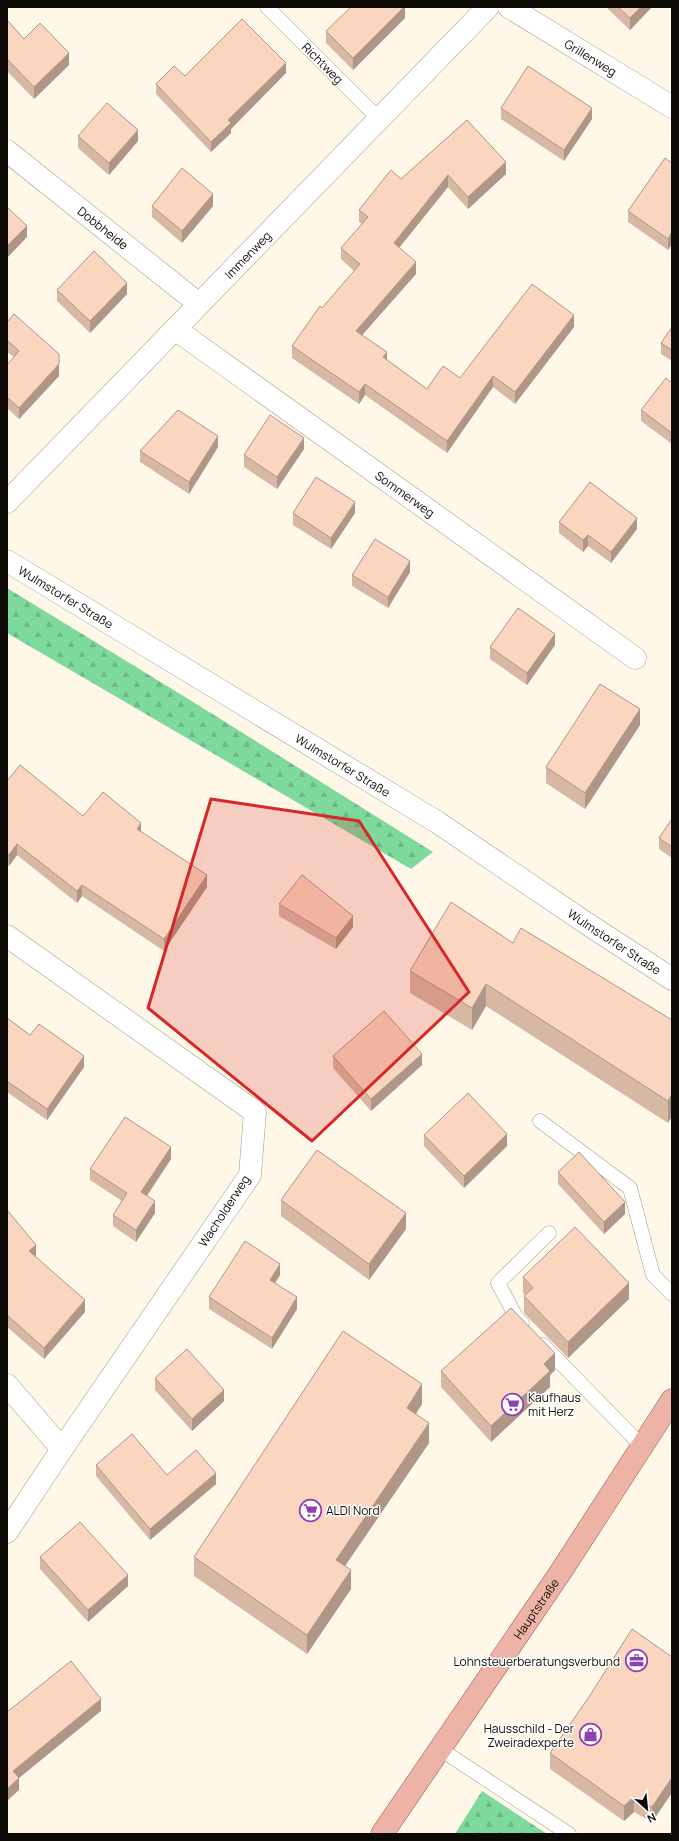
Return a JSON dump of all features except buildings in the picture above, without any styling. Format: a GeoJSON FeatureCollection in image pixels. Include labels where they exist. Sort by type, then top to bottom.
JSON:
{"type":"FeatureCollection","features":[{"type":"Feature","properties":{"kind":"main road","name":"Hauptstraße"},"geometry":{"type":"LineString","coordinates":[[382,1834],[560,1573],[672,1400]]}},
{"type":"Feature","properties":{"kind":"street","name":"Immenweg"},"geometry":{"type":"LineString","coordinates":[[7,502],[488,7]]}},
{"type":"Feature","properties":{"kind":"street","name":"Grillenweg"},"geometry":{"type":"LineString","coordinates":[[509,7],[672,107]]}},
{"type":"Feature","properties":{"kind":"street","name":"Dobbheide"},"geometry":{"type":"LineString","coordinates":[[7,151],[199,304]]}},
{"type":"Feature","properties":{"kind":"street","name":"Sommerweg"},"geometry":{"type":"LineString","coordinates":[[175,329],[635,658]]}},
{"type":"Feature","properties":{"kind":"street","name":"Wulmstorfer Straße"},"geometry":{"type":"LineString","coordinates":[[7,561],[437,822],[589,925],[672,979]]}},
{"type":"Feature","properties":{"kind":"street","name":"Wacholderweg"},"geometry":{"type":"LineString","coordinates":[[7,936],[256,1112],[250,1175],[62,1449],[7,1532]]}},
{"type":"Feature","properties":{"kind":"street"},"geometry":{"type":"LineString","coordinates":[[7,1385],[62,1449]]}},
{"type":"Feature","properties":{"kind":"lane","name":"Richtweg"},"geometry":{"type":"LineString","coordinates":[[267,7],[379,119]]}},
{"type":"Feature","properties":{"kind":"lane"},"geometry":{"type":"LineString","coordinates":[[540,1122],[630,1188],[654,1275],[672,1294]]}},
{"type":"Feature","properties":{"kind":"lane"},"geometry":{"type":"LineString","coordinates":[[549,1233],[498,1283],[516,1317],[642,1446]]}},
{"type":"Feature","properties":{"kind":"lane"},"geometry":{"type":"LineString","coordinates":[[440,1749],[569,1834]]}},
{"type":"Feature","properties":{"kind":"highlighted area"},"geometry":{"type":"Polygon","coordinates":[[[211,799],[359,821],[469,992],[312,1141],[148,1008],[211,799]]]}},
{"type":"Feature","properties":{"kind":"green space"},"geometry":{"type":"Polygon","coordinates":[[[7,588],[433,852],[411,869],[7,633],[7,588]]]}},
{"type":"Feature","properties":{"kind":"green space"},"geometry":{"type":"Polygon","coordinates":[[[482,1791],[547,1834],[455,1834],[482,1791]]]}},
{"type":"Feature","properties":{"kind":"place","name":"Kaufhaus mit Herz"},"geometry":{"type":"Point","coordinates":[512,1404]}},
{"type":"Feature","properties":{"kind":"place","name":"ALDI Nord"},"geometry":{"type":"Point","coordinates":[311,1510]}},
{"type":"Feature","properties":{"kind":"place","name":"Lohnsteuerberatungsverbund"},"geometry":{"type":"Point","coordinates":[636,1661]}},
{"type":"Feature","properties":{"kind":"place","name":"Hausschild - Der Zweiradexperte"},"geometry":{"type":"Point","coordinates":[590,1735]}}]}
